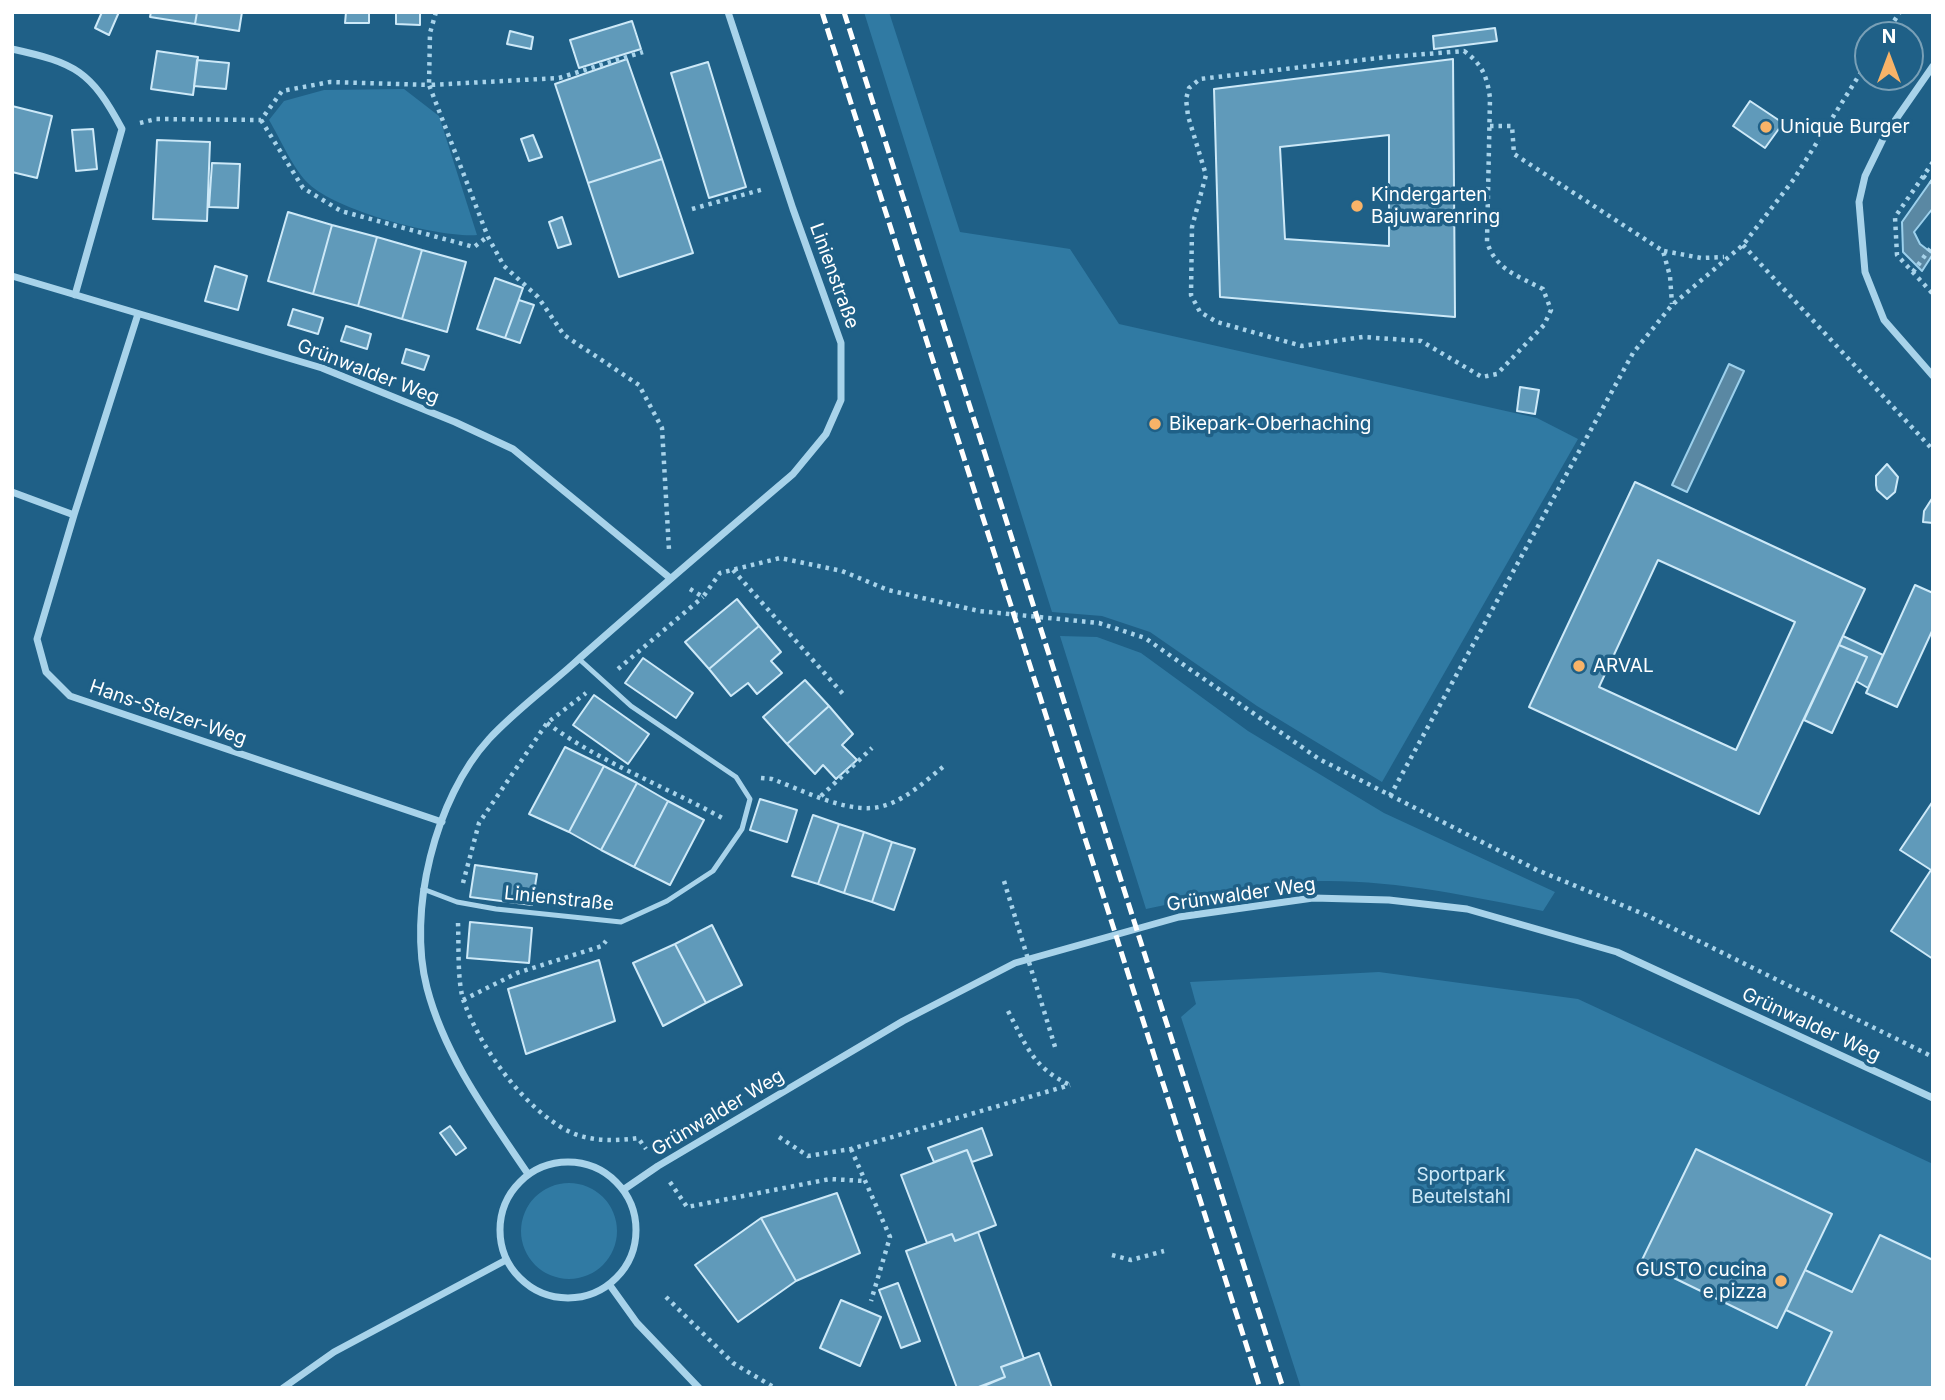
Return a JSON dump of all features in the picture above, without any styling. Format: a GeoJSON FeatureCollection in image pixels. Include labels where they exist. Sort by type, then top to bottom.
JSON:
{"type":"FeatureCollection","features":[{"type":"Feature","properties":{"kind":"street","name":"Linienstraße"},"geometry":{"type":"LineString","coordinates":[[528,1174],[489,1117],[441,1032],[426,986],[419,936],[423,889],[433,843],[457,790],[488,740],[670,578],[793,474],[826,433],[841,400],[841,343],[729,12]]}},
{"type":"Feature","properties":{"kind":"street"},"geometry":{"type":"LineString","coordinates":[[12,50],[73,67],[100,88],[122,129],[75,295]]}},
{"type":"Feature","properties":{"kind":"street"},"geometry":{"type":"LineString","coordinates":[[1933,65],[1885,135],[1866,176],[1859,202],[1865,272],[1884,320],[1933,376]]}},
{"type":"Feature","properties":{"kind":"street","name":"Grünwalder Weg"},"geometry":{"type":"LineString","coordinates":[[12,276],[322,368],[455,422],[513,449],[670,578]]}},
{"type":"Feature","properties":{"kind":"street","name":"Hans-Stelzer-Weg"},"geometry":{"type":"LineString","coordinates":[[138,314],[37,639],[46,672],[71,696],[442,822]]}},
{"type":"Feature","properties":{"kind":"street"},"geometry":{"type":"LineString","coordinates":[[12,492],[74,515]]}},
{"type":"Feature","properties":{"kind":"street","name":"Grünwalder Weg"},"geometry":{"type":"LineString","coordinates":[[623,1190],[902,1021],[1015,963],[1179,917],[1313,898],[1389,900],[1467,909],[1617,952],[1933,1098]]}},
{"type":"Feature","properties":{"kind":"street"},"geometry":{"type":"LineString","coordinates":[[556,1162],[586,1164],[601,1170],[623,1190],[634,1214],[635,1240],[626,1265],[609,1284],[577,1298],[560,1298],[528,1286],[506,1260],[499,1237],[501,1213],[511,1191],[528,1174],[556,1162]]}},
{"type":"Feature","properties":{"kind":"street"},"geometry":{"type":"LineString","coordinates":[[283,1388],[334,1352],[506,1260]]}},
{"type":"Feature","properties":{"kind":"street"},"geometry":{"type":"LineString","coordinates":[[609,1284],[638,1323],[699,1388]]}},
{"type":"Feature","properties":{"kind":"lane"},"geometry":{"type":"LineString","coordinates":[[579,659],[631,706],[736,777]]}},
{"type":"Feature","properties":{"kind":"lane","name":"Linienstraße"},"geometry":{"type":"LineString","coordinates":[[423,889],[457,902],[483,907],[621,922],[667,901],[713,872],[743,829],[750,799],[736,777]]}},
{"type":"Feature","properties":{"kind":"path"},"geometry":{"type":"LineString","coordinates":[[436,12],[430,33],[429,85],[488,237],[504,266],[538,298],[564,335],[639,385],[662,428],[670,578],[703,597],[720,573],[780,558],[842,571],[888,590],[979,611],[1099,624],[1145,638],[1319,759],[1537,870],[1646,915],[1933,1058]]}},
{"type":"Feature","properties":{"kind":"path"},"geometry":{"type":"LineString","coordinates":[[1464,51],[1476,60],[1487,76],[1490,126],[1487,242],[1499,266],[1543,289],[1550,310],[1544,325],[1497,374],[1482,377],[1421,341],[1363,337],[1302,346],[1217,321],[1200,312],[1191,295],[1192,227],[1206,175],[1188,116],[1186,99],[1189,88],[1200,79],[1387,57],[1464,51]]}},
{"type":"Feature","properties":{"kind":"path"},"geometry":{"type":"LineString","coordinates":[[261,120],[282,91],[330,82],[429,85],[559,78],[643,52]]}},
{"type":"Feature","properties":{"kind":"path"},"geometry":{"type":"LineString","coordinates":[[1390,796],[1633,353],[1657,319],[1672,304],[1743,245],[1794,179],[1854,83]]}},
{"type":"Feature","properties":{"kind":"path"},"geometry":{"type":"LineString","coordinates":[[122,129],[156,119],[261,120]]}},
{"type":"Feature","properties":{"kind":"path"},"geometry":{"type":"LineString","coordinates":[[261,120],[303,188],[341,211],[474,247],[488,237]]}},
{"type":"Feature","properties":{"kind":"path"},"geometry":{"type":"LineString","coordinates":[[1490,126],[1512,126],[1514,154],[1663,251],[1701,258],[1726,257]]}},
{"type":"Feature","properties":{"kind":"path"},"geometry":{"type":"LineString","coordinates":[[1933,162],[1928,180],[1895,217],[1897,255],[1933,295]]}},
{"type":"Feature","properties":{"kind":"path"},"geometry":{"type":"LineString","coordinates":[[692,209],[785,183]]}},
{"type":"Feature","properties":{"kind":"path"},"geometry":{"type":"LineString","coordinates":[[1743,245],[1933,450]]}},
{"type":"Feature","properties":{"kind":"path"},"geometry":{"type":"LineString","coordinates":[[1913,272],[1932,246]]}},
{"type":"Feature","properties":{"kind":"path"},"geometry":{"type":"LineString","coordinates":[[1663,251],[1670,276],[1672,304]]}},
{"type":"Feature","properties":{"kind":"path"},"geometry":{"type":"LineString","coordinates":[[733,569],[843,694]]}},
{"type":"Feature","properties":{"kind":"path"},"geometry":{"type":"LineString","coordinates":[[547,723],[601,758],[677,793],[743,829]]}},
{"type":"Feature","properties":{"kind":"path"},"geometry":{"type":"LineString","coordinates":[[821,796],[872,748]]}},
{"type":"Feature","properties":{"kind":"path"},"geometry":{"type":"LineString","coordinates":[[736,777],[772,779],[840,803],[873,808],[904,797],[943,767]]}},
{"type":"Feature","properties":{"kind":"path"},"geometry":{"type":"LineString","coordinates":[[1004,881],[1056,1050]]}},
{"type":"Feature","properties":{"kind":"path"},"geometry":{"type":"LineString","coordinates":[[463,1000],[517,973],[602,946],[621,922]]}},
{"type":"Feature","properties":{"kind":"path"},"geometry":{"type":"LineString","coordinates":[[779,1137],[808,1156],[851,1149],[1070,1085],[1054,1078],[1033,1060],[1008,1011]]}},
{"type":"Feature","properties":{"kind":"path"},"geometry":{"type":"LineString","coordinates":[[851,1149],[890,1237],[872,1301]]}},
{"type":"Feature","properties":{"kind":"path"},"geometry":{"type":"LineString","coordinates":[[687,1207],[830,1179],[864,1181]]}},
{"type":"Feature","properties":{"kind":"path"},"geometry":{"type":"LineString","coordinates":[[1112,1255],[1131,1260],[1164,1251]]}},
{"type":"Feature","properties":{"kind":"path"},"geometry":{"type":"LineString","coordinates":[[666,1297],[733,1363],[775,1388]]}},
{"type":"Feature","properties":{"kind":"green space","name":"Bikepark-Oberhaching"},"geometry":{"type":"Polygon","coordinates":[[[864,12],[889,12],[960,232],[1070,249],[1119,324],[1537,418],[1578,439],[1382,782],[1257,706],[1150,632],[1102,616],[1052,612],[864,12]]]}},
{"type":"Feature","properties":{"kind":"green space"},"geometry":{"type":"Polygon","coordinates":[[[404,89],[439,116],[477,235],[439,232],[389,221],[323,194],[309,184],[298,171],[269,120],[284,101],[324,90],[404,89]]]}},
{"type":"Feature","properties":{"kind":"green space"},"geometry":{"type":"Polygon","coordinates":[[[1060,636],[1097,637],[1141,653],[1248,731],[1384,813],[1555,892],[1543,911],[1405,886],[1321,881],[1255,887],[1146,909],[1060,636]]]}},
{"type":"Feature","properties":{"kind":"green space","name":"Sportpark Beutelstahl"},"geometry":{"type":"Polygon","coordinates":[[[1379,972],[1578,999],[1933,1164],[1933,1388],[1301,1388],[1181,1017],[1196,1004],[1190,982],[1379,972]]]}},
{"type":"Feature","properties":{"kind":"green space"},"geometry":{"type":"Polygon","coordinates":[[[569,1183],[587,1187],[603,1197],[613,1213],[617,1231],[613,1249],[603,1265],[587,1275],[569,1279],[551,1275],[535,1265],[525,1249],[521,1231],[525,1213],[535,1197],[551,1187],[569,1183]]]}},
{"type":"Feature","properties":{"kind":"shaded area"},"geometry":{"type":"Polygon","coordinates":[[[1933,178],[1933,208],[1914,232],[1920,244],[1933,254],[1922,271],[1903,252],[1902,222],[1933,178]]]}},
{"type":"Feature","properties":{"kind":"shaded area"},"geometry":{"type":"Polygon","coordinates":[[[1729,364],[1744,371],[1687,492],[1672,485],[1729,364]]]}},
{"type":"Feature","properties":{"kind":"building"},"geometry":{"type":"Polygon","coordinates":[[[102,12],[119,12],[109,35],[95,28],[102,12]]]}},
{"type":"Feature","properties":{"kind":"building"},"geometry":{"type":"Polygon","coordinates":[[[151,12],[197,12],[195,24],[150,17],[151,12]]]}},
{"type":"Feature","properties":{"kind":"building"},"geometry":{"type":"Polygon","coordinates":[[[197,12],[242,12],[239,31],[195,24],[197,12]]]}},
{"type":"Feature","properties":{"kind":"building"},"geometry":{"type":"Polygon","coordinates":[[[346,12],[369,12],[369,23],[345,23],[346,12]]]}},
{"type":"Feature","properties":{"kind":"building"},"geometry":{"type":"Polygon","coordinates":[[[396,13],[420,13],[420,25],[396,24],[396,13]]]}},
{"type":"Feature","properties":{"kind":"building"},"geometry":{"type":"Polygon","coordinates":[[[632,21],[641,49],[579,68],[570,40],[632,21]]]}},
{"type":"Feature","properties":{"kind":"building"},"geometry":{"type":"Polygon","coordinates":[[[1495,28],[1497,41],[1434,49],[1433,36],[1495,28]]]}},
{"type":"Feature","properties":{"kind":"building"},"geometry":{"type":"Polygon","coordinates":[[[510,31],[533,37],[531,49],[507,44],[510,31]]]}},
{"type":"Feature","properties":{"kind":"building"},"geometry":{"type":"Polygon","coordinates":[[[157,51],[198,57],[193,95],[151,89],[157,51]]]}},
{"type":"Feature","properties":{"kind":"building"},"geometry":{"type":"Polygon","coordinates":[[[627,59],[662,159],[588,183],[555,84],[627,59]]]}},
{"type":"Feature","properties":{"kind":"building"},"geometry":{"type":"Polygon","coordinates":[[[1453,59],[1455,317],[1220,297],[1214,89],[1453,59]],[[1389,135],[1280,147],[1285,239],[1389,246],[1389,135]]]}},
{"type":"Feature","properties":{"kind":"building"},"geometry":{"type":"Polygon","coordinates":[[[197,60],[229,63],[226,89],[194,86],[197,60]]]}},
{"type":"Feature","properties":{"kind":"building"},"geometry":{"type":"Polygon","coordinates":[[[708,62],[746,187],[709,198],[671,73],[708,62]]]}},
{"type":"Feature","properties":{"kind":"building"},"geometry":{"type":"Polygon","coordinates":[[[1750,101],[1783,123],[1765,148],[1733,126],[1750,101]]]}},
{"type":"Feature","properties":{"kind":"building"},"geometry":{"type":"Polygon","coordinates":[[[12,106],[52,116],[37,178],[12,172],[12,106]]]}},
{"type":"Feature","properties":{"kind":"building"},"geometry":{"type":"Polygon","coordinates":[[[93,129],[97,169],[76,171],[72,130],[93,129]]]}},
{"type":"Feature","properties":{"kind":"building"},"geometry":{"type":"Polygon","coordinates":[[[533,135],[542,157],[529,161],[521,139],[533,135]]]}},
{"type":"Feature","properties":{"kind":"building"},"geometry":{"type":"Polygon","coordinates":[[[157,140],[210,142],[207,221],[153,219],[157,140]]]}},
{"type":"Feature","properties":{"kind":"building"},"geometry":{"type":"Polygon","coordinates":[[[662,159],[693,253],[619,277],[588,183],[662,159]]]}},
{"type":"Feature","properties":{"kind":"building"},"geometry":{"type":"Polygon","coordinates":[[[212,163],[240,164],[238,208],[209,207],[212,163]]]}},
{"type":"Feature","properties":{"kind":"building"},"geometry":{"type":"Polygon","coordinates":[[[288,212],[332,225],[313,294],[268,281],[288,212]]]}},
{"type":"Feature","properties":{"kind":"building"},"geometry":{"type":"Polygon","coordinates":[[[562,217],[571,244],[558,248],[549,222],[562,217]]]}},
{"type":"Feature","properties":{"kind":"building"},"geometry":{"type":"Polygon","coordinates":[[[332,225],[377,237],[358,306],[313,294],[332,225]]]}},
{"type":"Feature","properties":{"kind":"building"},"geometry":{"type":"Polygon","coordinates":[[[377,237],[422,250],[402,319],[358,306],[377,237]]]}},
{"type":"Feature","properties":{"kind":"building"},"geometry":{"type":"Polygon","coordinates":[[[422,250],[466,262],[447,332],[402,319],[422,250]]]}},
{"type":"Feature","properties":{"kind":"building"},"geometry":{"type":"Polygon","coordinates":[[[215,266],[247,276],[238,310],[205,301],[215,266]]]}},
{"type":"Feature","properties":{"kind":"building"},"geometry":{"type":"Polygon","coordinates":[[[495,278],[523,288],[505,338],[477,329],[495,278]]]}},
{"type":"Feature","properties":{"kind":"building"},"geometry":{"type":"Polygon","coordinates":[[[519,300],[534,305],[520,343],[505,338],[519,300]]]}},
{"type":"Feature","properties":{"kind":"building"},"geometry":{"type":"Polygon","coordinates":[[[293,309],[323,318],[318,334],[288,325],[293,309]]]}},
{"type":"Feature","properties":{"kind":"building"},"geometry":{"type":"Polygon","coordinates":[[[346,326],[371,334],[367,349],[341,341],[346,326]]]}},
{"type":"Feature","properties":{"kind":"building"},"geometry":{"type":"Polygon","coordinates":[[[406,349],[429,356],[424,370],[402,363],[406,349]]]}},
{"type":"Feature","properties":{"kind":"building"},"geometry":{"type":"Polygon","coordinates":[[[1520,387],[1539,390],[1535,414],[1517,411],[1520,387]]]}},
{"type":"Feature","properties":{"kind":"building"},"geometry":{"type":"Polygon","coordinates":[[[1887,464],[1898,477],[1895,492],[1887,499],[1877,490],[1876,476],[1887,464]]]}},
{"type":"Feature","properties":{"kind":"building","name":"ARVAL"},"geometry":{"type":"Polygon","coordinates":[[[1635,482],[1865,589],[1759,814],[1529,707],[1635,482]],[[1658,560],[1599,687],[1736,750],[1795,622],[1658,560]]]}},
{"type":"Feature","properties":{"kind":"building"},"geometry":{"type":"Polygon","coordinates":[[[1933,497],[1933,523],[1923,522],[1924,511],[1933,497]]]}},
{"type":"Feature","properties":{"kind":"building"},"geometry":{"type":"Polygon","coordinates":[[[1915,585],[1933,593],[1933,629],[1897,707],[1866,693],[1915,585]]]}},
{"type":"Feature","properties":{"kind":"building"},"geometry":{"type":"Polygon","coordinates":[[[737,599],[759,626],[709,669],[685,642],[737,599]]]}},
{"type":"Feature","properties":{"kind":"building"},"geometry":{"type":"Polygon","coordinates":[[[759,626],[781,652],[771,661],[782,673],[757,694],[748,683],[731,696],[709,669],[759,626]]]}},
{"type":"Feature","properties":{"kind":"building"},"geometry":{"type":"Polygon","coordinates":[[[1843,636],[1883,655],[1868,688],[1856,681],[1867,657],[1839,645],[1843,636]]]}},
{"type":"Feature","properties":{"kind":"building"},"geometry":{"type":"Polygon","coordinates":[[[1839,645],[1867,657],[1832,733],[1804,720],[1839,645]]]}},
{"type":"Feature","properties":{"kind":"building"},"geometry":{"type":"Polygon","coordinates":[[[643,658],[693,693],[676,718],[625,683],[643,658]]]}},
{"type":"Feature","properties":{"kind":"building"},"geometry":{"type":"Polygon","coordinates":[[[805,680],[829,706],[787,744],[763,717],[805,680]]]}},
{"type":"Feature","properties":{"kind":"building"},"geometry":{"type":"Polygon","coordinates":[[[594,695],[649,734],[628,764],[573,725],[594,695]]]}},
{"type":"Feature","properties":{"kind":"building"},"geometry":{"type":"Polygon","coordinates":[[[829,706],[853,734],[842,745],[857,760],[836,779],[823,765],[815,774],[787,744],[829,706]]]}},
{"type":"Feature","properties":{"kind":"building"},"geometry":{"type":"Polygon","coordinates":[[[565,747],[604,766],[569,832],[529,814],[565,747]]]}},
{"type":"Feature","properties":{"kind":"building"},"geometry":{"type":"Polygon","coordinates":[[[604,766],[637,783],[601,850],[569,832],[604,766]]]}},
{"type":"Feature","properties":{"kind":"building"},"geometry":{"type":"Polygon","coordinates":[[[637,783],[668,801],[634,867],[601,850],[637,783]]]}},
{"type":"Feature","properties":{"kind":"building"},"geometry":{"type":"Polygon","coordinates":[[[760,799],[797,810],[787,842],[750,830],[760,799]]]}},
{"type":"Feature","properties":{"kind":"building"},"geometry":{"type":"Polygon","coordinates":[[[668,801],[704,820],[670,885],[634,867],[668,801]]]}},
{"type":"Feature","properties":{"kind":"building"},"geometry":{"type":"Polygon","coordinates":[[[1933,801],[1933,959],[1891,931],[1931,870],[1900,850],[1933,801]]]}},
{"type":"Feature","properties":{"kind":"building"},"geometry":{"type":"Polygon","coordinates":[[[813,815],[839,824],[818,884],[792,876],[813,815]]]}},
{"type":"Feature","properties":{"kind":"building"},"geometry":{"type":"Polygon","coordinates":[[[839,824],[864,832],[844,893],[818,884],[839,824]]]}},
{"type":"Feature","properties":{"kind":"building"},"geometry":{"type":"Polygon","coordinates":[[[864,832],[892,842],[872,902],[844,893],[864,832]]]}},
{"type":"Feature","properties":{"kind":"building"},"geometry":{"type":"Polygon","coordinates":[[[892,842],[915,849],[894,910],[872,902],[892,842]]]}},
{"type":"Feature","properties":{"kind":"building"},"geometry":{"type":"Polygon","coordinates":[[[475,865],[537,874],[532,905],[470,897],[475,865]]]}},
{"type":"Feature","properties":{"kind":"building"},"geometry":{"type":"Polygon","coordinates":[[[470,922],[532,928],[529,963],[467,958],[470,922]]]}},
{"type":"Feature","properties":{"kind":"building"},"geometry":{"type":"Polygon","coordinates":[[[712,925],[742,985],[706,1003],[675,944],[712,925]]]}},
{"type":"Feature","properties":{"kind":"building"},"geometry":{"type":"Polygon","coordinates":[[[675,944],[706,1003],[663,1026],[633,963],[675,944]]]}},
{"type":"Feature","properties":{"kind":"building"},"geometry":{"type":"Polygon","coordinates":[[[599,960],[615,1021],[526,1054],[508,989],[599,960]]]}},
{"type":"Feature","properties":{"kind":"building"},"geometry":{"type":"Polygon","coordinates":[[[450,1126],[466,1148],[456,1155],[440,1133],[450,1126]]]}},
{"type":"Feature","properties":{"kind":"building"},"geometry":{"type":"Polygon","coordinates":[[[982,1128],[992,1155],[972,1162],[967,1150],[934,1162],[928,1148],[982,1128]]]}},
{"type":"Feature","properties":{"kind":"building"},"geometry":{"type":"Polygon","coordinates":[[[1696,1149],[1832,1214],[1777,1328],[1641,1262],[1696,1149]]]}},
{"type":"Feature","properties":{"kind":"building"},"geometry":{"type":"Polygon","coordinates":[[[967,1150],[996,1225],[955,1241],[952,1234],[927,1243],[901,1175],[967,1150]]]}},
{"type":"Feature","properties":{"kind":"building"},"geometry":{"type":"Polygon","coordinates":[[[837,1193],[860,1253],[796,1281],[761,1218],[837,1193]]]}},
{"type":"Feature","properties":{"kind":"building"},"geometry":{"type":"Polygon","coordinates":[[[761,1218],[796,1281],[738,1322],[695,1265],[761,1218]]]}},
{"type":"Feature","properties":{"kind":"building"},"geometry":{"type":"Polygon","coordinates":[[[978,1232],[1024,1359],[1001,1367],[1005,1377],[976,1388],[957,1388],[906,1251],[952,1234],[955,1241],[978,1232]]]}},
{"type":"Feature","properties":{"kind":"building"},"geometry":{"type":"Polygon","coordinates":[[[1880,1235],[1933,1260],[1933,1388],[1805,1388],[1832,1332],[1786,1310],[1805,1270],[1852,1292],[1880,1235]]]}},
{"type":"Feature","properties":{"kind":"building"},"geometry":{"type":"Polygon","coordinates":[[[898,1283],[920,1341],[901,1348],[879,1290],[898,1283]]]}},
{"type":"Feature","properties":{"kind":"building"},"geometry":{"type":"Polygon","coordinates":[[[841,1300],[881,1317],[860,1366],[820,1348],[841,1300]]]}},
{"type":"Feature","properties":{"kind":"building"},"geometry":{"type":"Polygon","coordinates":[[[1039,1353],[1052,1388],[979,1388],[1005,1377],[1001,1367],[1039,1353]]]}},
{"type":"Feature","properties":{"kind":"railway"},"geometry":{"type":"LineString","coordinates":[[822,12],[1260,1388]]}},
{"type":"Feature","properties":{"kind":"railway"},"geometry":{"type":"LineString","coordinates":[[844,12],[1283,1388]]}},
{"type":"Feature","properties":{"kind":"place","name":"Unique Burger"},"geometry":{"type":"Point","coordinates":[1766,127]}},
{"type":"Feature","properties":{"kind":"place","name":"Kindergarten Bajuwarenring"},"geometry":{"type":"Point","coordinates":[1357,206]}},
{"type":"Feature","properties":{"kind":"place","name":"Bikepark-Oberhaching"},"geometry":{"type":"Point","coordinates":[1155,424]}},
{"type":"Feature","properties":{"kind":"place","name":"ARVAL"},"geometry":{"type":"Point","coordinates":[1579,666]}},
{"type":"Feature","properties":{"kind":"place","name":"GUSTO cucina e pizza"},"geometry":{"type":"Point","coordinates":[1781,1281]}}]}
